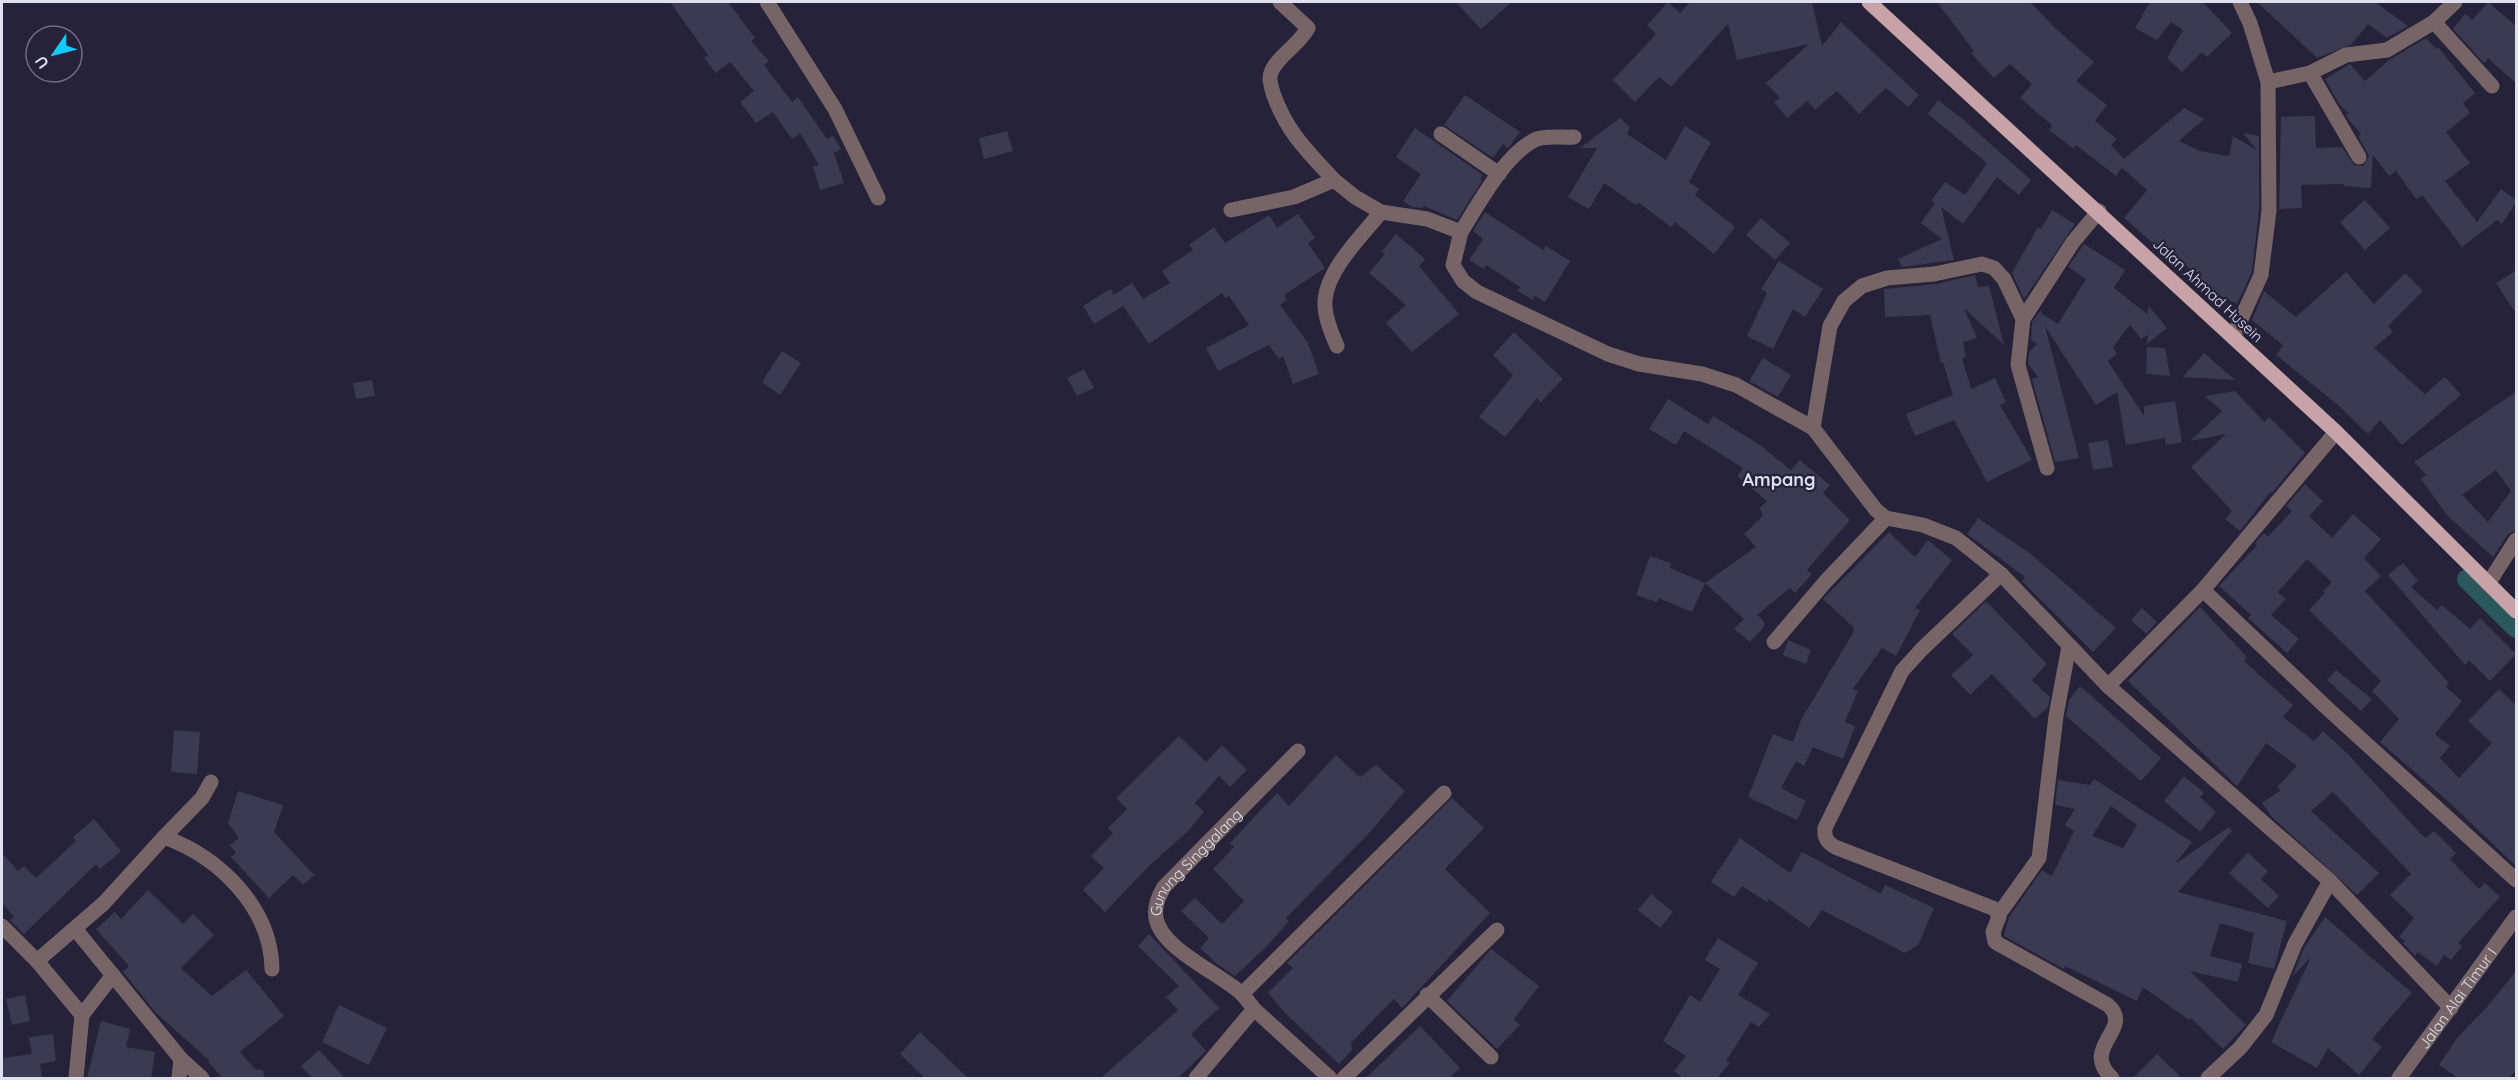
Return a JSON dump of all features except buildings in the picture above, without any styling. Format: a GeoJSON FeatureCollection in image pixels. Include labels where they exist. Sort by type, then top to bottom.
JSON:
{"type":"FeatureCollection","features":[{"type":"Feature","properties":{"kind":"main road","name":"Jalan Ahmad Husein"},"geometry":{"type":"LineString","coordinates":[[1869,2],[2099,211],[2336,432],[2517,611]]}},
{"type":"Feature","properties":{"kind":"street"},"geometry":{"type":"LineString","coordinates":[[767,2],[835,109],[878,198]]}},
{"type":"Feature","properties":{"kind":"street"},"geometry":{"type":"LineString","coordinates":[[1280,2],[1308,28],[1304,36],[1272,68],[1269,77],[1285,123],[1334,180],[1355,197],[1381,212],[1427,219],[1461,232]]}},
{"type":"Feature","properties":{"kind":"street"},"geometry":{"type":"LineString","coordinates":[[2233,338],[2261,275],[2270,212],[2268,82],[2250,23],[2240,2]]}},
{"type":"Feature","properties":{"kind":"street"},"geometry":{"type":"LineString","coordinates":[[2268,82],[2310,73],[2346,55],[2387,50],[2434,22],[2455,2]]}},
{"type":"Feature","properties":{"kind":"street"},"geometry":{"type":"LineString","coordinates":[[2434,22],[2492,86]]}},
{"type":"Feature","properties":{"kind":"street"},"geometry":{"type":"LineString","coordinates":[[2310,73],[2359,157]]}},
{"type":"Feature","properties":{"kind":"street"},"geometry":{"type":"LineString","coordinates":[[1441,134],[1499,174]]}},
{"type":"Feature","properties":{"kind":"street"},"geometry":{"type":"LineString","coordinates":[[1574,137],[1538,138],[1522,149],[1499,174],[1461,232],[1453,265],[1457,274],[1477,292],[1499,304],[1608,354],[1639,364],[1702,374],[1736,385],[1813,428],[1851,480],[1886,518],[1923,525],[1956,538],[2001,574],[2108,686],[2330,881],[2451,1008]]}},
{"type":"Feature","properties":{"kind":"street"},"geometry":{"type":"LineString","coordinates":[[1231,210],[1294,197],[1334,180]]}},
{"type":"Feature","properties":{"kind":"street"},"geometry":{"type":"LineString","coordinates":[[2047,468],[2018,365],[2023,319],[2073,242],[2099,211]]}},
{"type":"Feature","properties":{"kind":"street"},"geometry":{"type":"LineString","coordinates":[[1337,346],[1330,329],[1324,302],[1326,293],[1335,272],[1381,212]]}},
{"type":"Feature","properties":{"kind":"street"},"geometry":{"type":"LineString","coordinates":[[1813,428],[1830,326],[1844,301],[1862,286],[1887,278],[1934,274],[1982,264],[1994,268],[2004,279],[2023,319]]}},
{"type":"Feature","properties":{"kind":"street"},"geometry":{"type":"LineString","coordinates":[[2108,686],[2203,590],[2336,432]]}},
{"type":"Feature","properties":{"kind":"street"},"geometry":{"type":"LineString","coordinates":[[1774,642],[1826,581],[1886,518]]}},
{"type":"Feature","properties":{"kind":"street"},"geometry":{"type":"LineString","coordinates":[[2488,584],[2517,540]]}},
{"type":"Feature","properties":{"kind":"street"},"geometry":{"type":"LineString","coordinates":[[1999,914],[1987,906],[1835,847],[1824,835],[1825,828],[1902,671],[2001,574]]}},
{"type":"Feature","properties":{"kind":"street"},"geometry":{"type":"LineString","coordinates":[[2203,590],[2327,708],[2517,880]]}},
{"type":"Feature","properties":{"kind":"street"},"geometry":{"type":"LineString","coordinates":[[2070,646],[2056,716],[2039,858],[1999,914],[1993,932],[1995,942],[2114,1010],[2117,1023],[2100,1055],[2100,1062],[2112,1078]]}},
{"type":"Feature","properties":{"kind":"street","name":"Gunung Singgalang"},"geometry":{"type":"LineString","coordinates":[[1298,751],[1164,886],[1156,902],[1156,919],[1169,940],[1196,963],[1242,994],[1254,1009],[1330,1078]]}},
{"type":"Feature","properties":{"kind":"street"},"geometry":{"type":"LineString","coordinates":[[37,961],[76,930],[201,798],[211,782]]}},
{"type":"Feature","properties":{"kind":"street"},"geometry":{"type":"LineString","coordinates":[[1242,994],[1444,793]]}},
{"type":"Feature","properties":{"kind":"street"},"geometry":{"type":"LineString","coordinates":[[164,837],[186,845],[236,884],[260,920],[268,939],[272,969]]}},
{"type":"Feature","properties":{"kind":"street"},"geometry":{"type":"LineString","coordinates":[[2208,1078],[2240,1048],[2266,1015],[2295,944],[2330,881]]}},
{"type":"Feature","properties":{"kind":"street","name":"Jalan Alai Timur I"},"geometry":{"type":"LineString","coordinates":[[2399,1078],[2517,918]]}},
{"type":"Feature","properties":{"kind":"street"},"geometry":{"type":"LineString","coordinates":[[2,926],[37,961],[82,1015]]}},
{"type":"Feature","properties":{"kind":"street"},"geometry":{"type":"LineString","coordinates":[[76,930],[182,1059],[202,1078]]}},
{"type":"Feature","properties":{"kind":"street"},"geometry":{"type":"LineString","coordinates":[[1344,1078],[1427,995],[1497,930]]}},
{"type":"Feature","properties":{"kind":"street"},"geometry":{"type":"LineString","coordinates":[[76,1078],[82,1015],[113,975]]}},
{"type":"Feature","properties":{"kind":"street"},"geometry":{"type":"LineString","coordinates":[[1427,995],[1491,1057]]}},
{"type":"Feature","properties":{"kind":"street"},"geometry":{"type":"LineString","coordinates":[[1196,1078],[1254,1009]]}},
{"type":"Feature","properties":{"kind":"street"},"geometry":{"type":"LineString","coordinates":[[179,1078],[182,1059]]}},
{"type":"Feature","properties":{"kind":"waterway"},"geometry":{"type":"LineString","coordinates":[[2467,579],[2516,628]]}},
{"type":"Feature","properties":{"kind":"district","name":"Ampang"},"geometry":{"type":"Point","coordinates":[1779,479]}}]}
